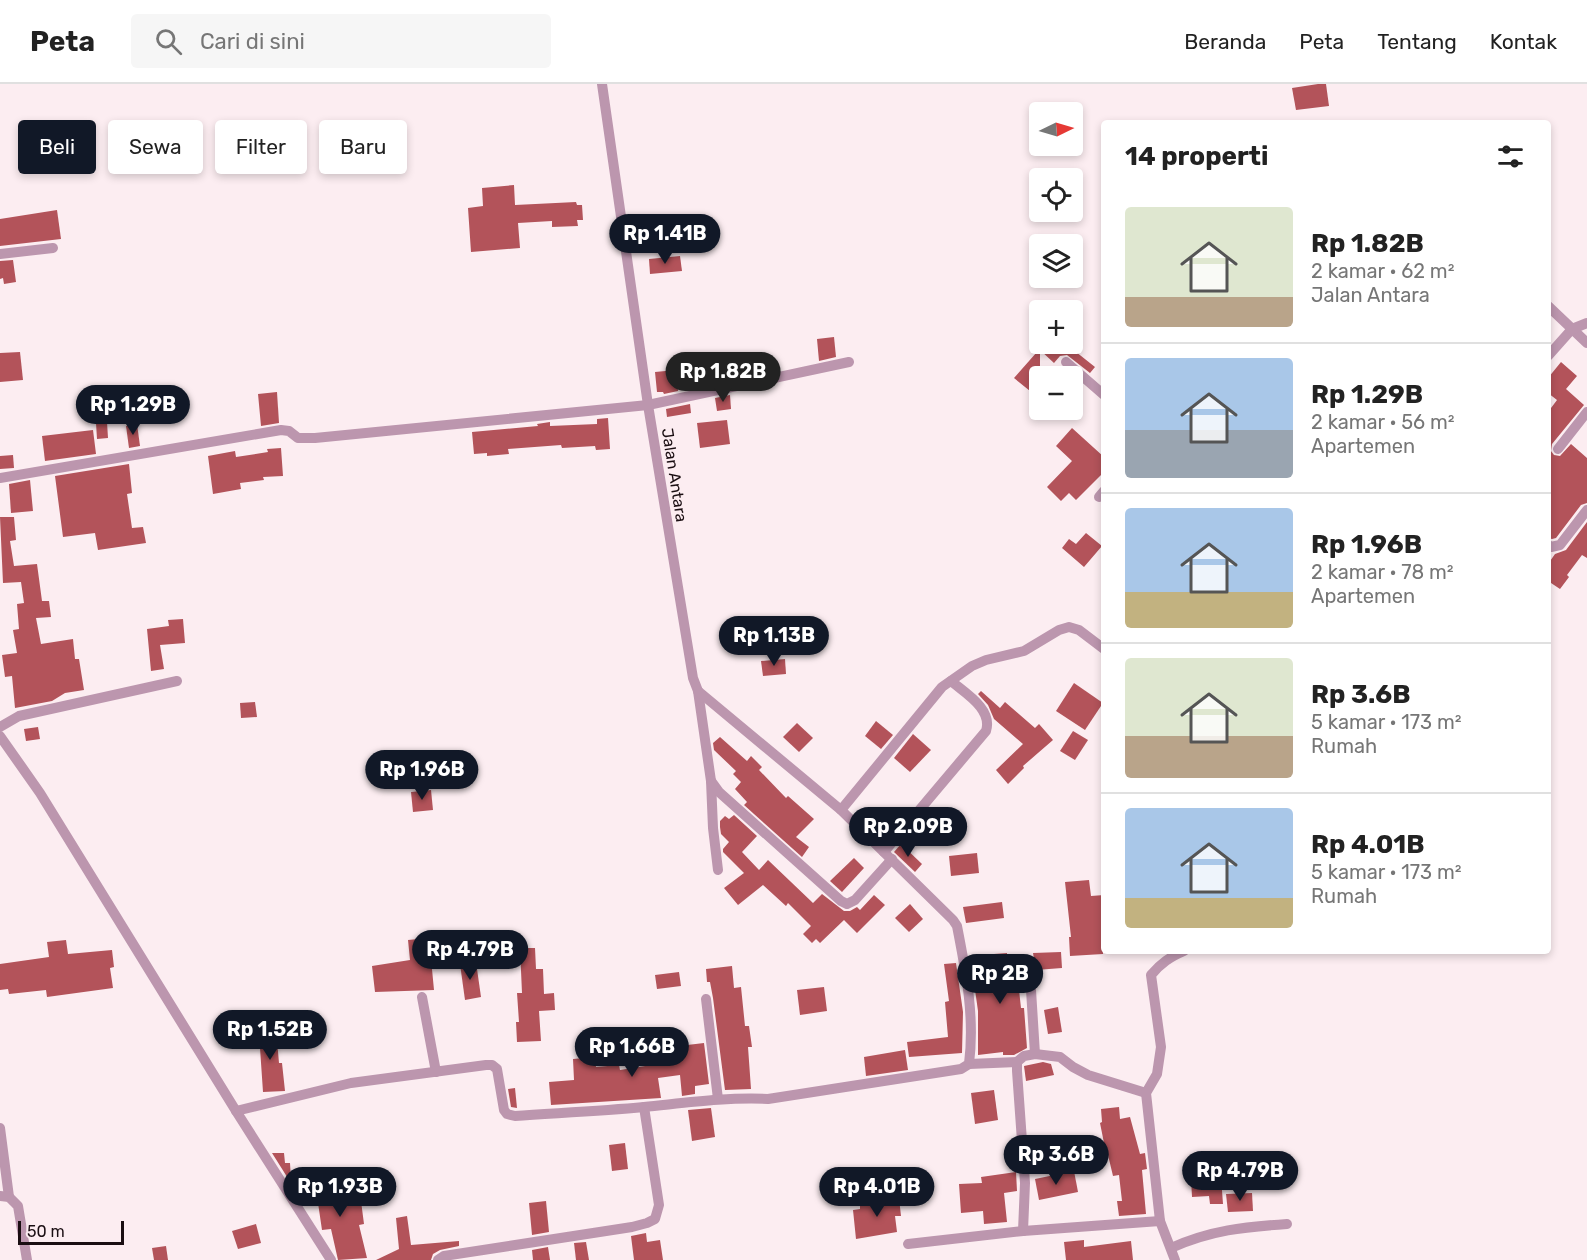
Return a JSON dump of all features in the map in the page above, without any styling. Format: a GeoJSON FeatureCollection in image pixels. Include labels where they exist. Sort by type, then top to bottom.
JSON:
{"type":"FeatureCollection","features":[{"type":"Feature","properties":{"kind":"street","name":"Jalan Antara"},"geometry":{"type":"LineString","coordinates":[[602,84],[648,405],[693,678],[698,691],[711,781],[712,828],[718,870]]}},
{"type":"Feature","properties":{"kind":"street"},"geometry":{"type":"LineString","coordinates":[[0,254],[53,248]]}},
{"type":"Feature","properties":{"kind":"street"},"geometry":{"type":"LineString","coordinates":[[1551,309],[1587,343]]}},
{"type":"Feature","properties":{"kind":"street"},"geometry":{"type":"LineString","coordinates":[[1551,353],[1572,329],[1587,323]]}},
{"type":"Feature","properties":{"kind":"street"},"geometry":{"type":"LineString","coordinates":[[0,478],[281,430],[289,430],[298,438],[315,438],[648,405],[849,362]]}},
{"type":"Feature","properties":{"kind":"street"},"geometry":{"type":"LineString","coordinates":[[1066,362],[1101,392]]}},
{"type":"Feature","properties":{"kind":"street"},"geometry":{"type":"LineString","coordinates":[[1558,449],[1587,412]]}},
{"type":"Feature","properties":{"kind":"street"},"geometry":{"type":"LineString","coordinates":[[1551,547],[1560,545],[1587,510]]}},
{"type":"Feature","properties":{"kind":"street"},"geometry":{"type":"LineString","coordinates":[[841,810],[942,687],[972,666],[986,660],[1024,651],[1059,630],[1069,627],[1079,630],[1101,647]]}},
{"type":"Feature","properties":{"kind":"street"},"geometry":{"type":"LineString","coordinates":[[0,727],[19,716],[177,681]]}},
{"type":"Feature","properties":{"kind":"street"},"geometry":{"type":"LineString","coordinates":[[711,781],[720,792],[847,904],[855,900],[986,731],[988,724],[983,709],[951,681]]}},
{"type":"Feature","properties":{"kind":"street"},"geometry":{"type":"LineString","coordinates":[[698,691],[841,810],[953,920],[957,926],[970,997],[969,1064]]}},
{"type":"Feature","properties":{"kind":"street"},"geometry":{"type":"LineString","coordinates":[[0,736],[40,792],[236,1111],[331,1260]]}},
{"type":"Feature","properties":{"kind":"street"},"geometry":{"type":"LineString","coordinates":[[1175,1260],[1160,1221],[1146,1093],[1157,1074],[1161,1047],[1151,975],[1158,966],[1176,954]]}},
{"type":"Feature","properties":{"kind":"street"},"geometry":{"type":"LineString","coordinates":[[1031,990],[1035,1054]]}},
{"type":"Feature","properties":{"kind":"street"},"geometry":{"type":"LineString","coordinates":[[422,997],[436,1072]]}},
{"type":"Feature","properties":{"kind":"street"},"geometry":{"type":"LineString","coordinates":[[706,999],[718,1099]]}},
{"type":"Feature","properties":{"kind":"street"},"geometry":{"type":"LineString","coordinates":[[236,1111],[351,1083],[492,1065],[497,1069],[504,1110],[507,1114],[515,1116],[742,1097],[768,1099],[961,1069],[969,1064],[1017,1062],[1024,1056],[1035,1054],[1060,1057],[1088,1075],[1146,1093]]}},
{"type":"Feature","properties":{"kind":"street"},"geometry":{"type":"LineString","coordinates":[[1017,1062],[1025,1183],[1023,1231]]}},
{"type":"Feature","properties":{"kind":"street"},"geometry":{"type":"LineString","coordinates":[[438,1260],[444,1256],[605,1232],[640,1225],[655,1219],[659,1205],[644,1107]]}},
{"type":"Feature","properties":{"kind":"street"},"geometry":{"type":"LineString","coordinates":[[0,1128],[4,1197],[18,1206],[27,1260]]}},
{"type":"Feature","properties":{"kind":"street"},"geometry":{"type":"LineString","coordinates":[[908,1244],[1023,1231],[1160,1221]]}},
{"type":"Feature","properties":{"kind":"street"},"geometry":{"type":"LineString","coordinates":[[1171,1248],[1196,1236],[1240,1228],[1287,1224]]}},
{"type":"Feature","properties":{"kind":"building"},"geometry":{"type":"Polygon","coordinates":[[[1326,84],[1329,106],[1296,110],[1292,88],[1326,84]]]}},
{"type":"Feature","properties":{"kind":"building"},"geometry":{"type":"Polygon","coordinates":[[[514,185],[515,205],[576,202],[577,205],[582,205],[583,220],[577,220],[578,226],[552,227],[552,221],[518,223],[520,248],[471,252],[468,208],[483,206],[482,188],[514,185]]]}},
{"type":"Feature","properties":{"kind":"building"},"geometry":{"type":"Polygon","coordinates":[[[57,210],[61,239],[0,246],[0,219],[57,210]]]}},
{"type":"Feature","properties":{"kind":"building"},"geometry":{"type":"Polygon","coordinates":[[[680,256],[682,271],[650,274],[649,259],[680,256]]]}},
{"type":"Feature","properties":{"kind":"building"},"geometry":{"type":"Polygon","coordinates":[[[13,260],[16,282],[4,284],[3,278],[0,279],[0,261],[13,260]]]}},
{"type":"Feature","properties":{"kind":"building"},"geometry":{"type":"Polygon","coordinates":[[[834,337],[836,357],[819,361],[817,339],[834,337]]]}},
{"type":"Feature","properties":{"kind":"building"},"geometry":{"type":"Polygon","coordinates":[[[20,352],[23,380],[0,382],[0,353],[20,352]]]}},
{"type":"Feature","properties":{"kind":"building"},"geometry":{"type":"Polygon","coordinates":[[[1035,354],[1040,354],[1040,366],[1029,366],[1029,390],[1014,378],[1035,354]]]}},
{"type":"Feature","properties":{"kind":"building"},"geometry":{"type":"Polygon","coordinates":[[[1044,354],[1079,354],[1095,367],[1090,373],[1067,355],[1060,356],[1054,363],[1044,354]]]}},
{"type":"Feature","properties":{"kind":"building"},"geometry":{"type":"Polygon","coordinates":[[[1561,362],[1577,376],[1566,389],[1584,405],[1552,444],[1551,451],[1551,408],[1557,400],[1551,395],[1551,374],[1561,362]]]}},
{"type":"Feature","properties":{"kind":"building"},"geometry":{"type":"Polygon","coordinates":[[[676,370],[678,391],[664,394],[657,392],[655,372],[676,370]]]}},
{"type":"Feature","properties":{"kind":"building"},"geometry":{"type":"Polygon","coordinates":[[[277,392],[279,423],[261,426],[258,394],[277,392]]]}},
{"type":"Feature","properties":{"kind":"building"},"geometry":{"type":"Polygon","coordinates":[[[730,395],[731,409],[717,411],[715,398],[730,395]]]}},
{"type":"Feature","properties":{"kind":"building"},"geometry":{"type":"Polygon","coordinates":[[[690,404],[691,413],[667,417],[666,409],[690,404]]]}},
{"type":"Feature","properties":{"kind":"building"},"geometry":{"type":"Polygon","coordinates":[[[608,418],[610,449],[596,450],[595,446],[562,448],[561,445],[508,449],[509,454],[487,456],[487,453],[474,454],[472,432],[538,426],[537,424],[550,422],[550,426],[597,424],[597,419],[608,418]]]}},
{"type":"Feature","properties":{"kind":"building"},"geometry":{"type":"Polygon","coordinates":[[[727,420],[730,444],[700,448],[697,423],[727,420]]]}},
{"type":"Feature","properties":{"kind":"building"},"geometry":{"type":"Polygon","coordinates":[[[107,422],[108,438],[97,439],[96,423],[107,422]]]}},
{"type":"Feature","properties":{"kind":"building"},"geometry":{"type":"Polygon","coordinates":[[[137,424],[140,446],[129,448],[126,426],[137,424]]]}},
{"type":"Feature","properties":{"kind":"building"},"geometry":{"type":"Polygon","coordinates":[[[1072,428],[1101,454],[1101,475],[1076,500],[1069,493],[1061,501],[1047,487],[1072,461],[1056,446],[1072,428]]]}},
{"type":"Feature","properties":{"kind":"building"},"geometry":{"type":"Polygon","coordinates":[[[93,430],[96,454],[45,461],[42,436],[93,430]]]}},
{"type":"Feature","properties":{"kind":"building"},"geometry":{"type":"Polygon","coordinates":[[[1571,444],[1587,458],[1587,503],[1581,505],[1556,538],[1552,539],[1551,451],[1554,455],[1560,456],[1571,444]]]}},
{"type":"Feature","properties":{"kind":"building"},"geometry":{"type":"Polygon","coordinates":[[[281,448],[283,476],[263,477],[264,480],[240,483],[241,489],[213,494],[208,456],[235,451],[236,457],[281,448]]]}},
{"type":"Feature","properties":{"kind":"building"},"geometry":{"type":"Polygon","coordinates":[[[13,455],[14,468],[0,469],[0,456],[13,455]]]}},
{"type":"Feature","properties":{"kind":"building"},"geometry":{"type":"Polygon","coordinates":[[[129,464],[132,493],[127,494],[132,528],[143,527],[146,543],[98,550],[95,533],[63,537],[55,476],[129,464]]]}},
{"type":"Feature","properties":{"kind":"building"},"geometry":{"type":"Polygon","coordinates":[[[30,480],[33,511],[11,513],[9,484],[30,480]]]}},
{"type":"Feature","properties":{"kind":"building"},"geometry":{"type":"Polygon","coordinates":[[[0,517],[14,517],[16,540],[10,541],[14,566],[37,564],[42,601],[49,601],[51,617],[36,618],[41,644],[73,639],[75,659],[79,659],[84,690],[65,693],[52,701],[15,708],[12,676],[5,677],[2,655],[17,653],[13,630],[19,629],[17,604],[24,603],[21,582],[3,583],[0,517]]]}},
{"type":"Feature","properties":{"kind":"building"},"geometry":{"type":"Polygon","coordinates":[[[1587,522],[1587,558],[1582,555],[1560,589],[1551,583],[1551,560],[1555,554],[1566,550],[1587,522]]]}},
{"type":"Feature","properties":{"kind":"building"},"geometry":{"type":"Polygon","coordinates":[[[1086,533],[1101,547],[1084,567],[1062,548],[1069,539],[1076,544],[1086,533]]]}},
{"type":"Feature","properties":{"kind":"building"},"geometry":{"type":"Polygon","coordinates":[[[183,619],[185,643],[160,645],[164,669],[151,671],[147,629],[169,626],[168,620],[183,619]]]}},
{"type":"Feature","properties":{"kind":"building"},"geometry":{"type":"Polygon","coordinates":[[[785,659],[786,674],[763,676],[761,661],[785,659]]]}},
{"type":"Feature","properties":{"kind":"building"},"geometry":{"type":"Polygon","coordinates":[[[1074,683],[1101,702],[1101,706],[1085,730],[1056,711],[1074,683]]]}},
{"type":"Feature","properties":{"kind":"building"},"geometry":{"type":"Polygon","coordinates":[[[981,691],[1000,708],[1005,702],[1035,728],[1039,724],[1053,740],[1023,766],[1024,768],[1008,784],[996,770],[1023,744],[994,719],[988,705],[978,694],[981,691]]]}},
{"type":"Feature","properties":{"kind":"building"},"geometry":{"type":"Polygon","coordinates":[[[255,702],[257,717],[241,718],[240,703],[255,702]]]}},
{"type":"Feature","properties":{"kind":"building"},"geometry":{"type":"Polygon","coordinates":[[[876,721],[893,735],[881,749],[865,736],[876,721]]]}},
{"type":"Feature","properties":{"kind":"building"},"geometry":{"type":"Polygon","coordinates":[[[797,723],[813,738],[799,752],[783,737],[797,723]]]}},
{"type":"Feature","properties":{"kind":"building"},"geometry":{"type":"Polygon","coordinates":[[[38,727],[40,739],[26,741],[24,729],[38,727]]]}},
{"type":"Feature","properties":{"kind":"building"},"geometry":{"type":"Polygon","coordinates":[[[1073,731],[1088,740],[1075,760],[1060,751],[1073,731]]]}},
{"type":"Feature","properties":{"kind":"building"},"geometry":{"type":"Polygon","coordinates":[[[913,734],[931,750],[910,772],[894,758],[913,734]]]}},
{"type":"Feature","properties":{"kind":"building"},"geometry":{"type":"Polygon","coordinates":[[[720,737],[747,761],[751,756],[762,767],[759,770],[786,798],[788,796],[814,819],[796,837],[809,847],[802,857],[744,805],[747,802],[735,789],[741,782],[733,774],[736,771],[714,750],[713,743],[720,737]]]}},
{"type":"Feature","properties":{"kind":"building"},"geometry":{"type":"Polygon","coordinates":[[[431,790],[433,810],[413,812],[411,792],[431,790]]]}},
{"type":"Feature","properties":{"kind":"building"},"geometry":{"type":"Polygon","coordinates":[[[734,815],[757,836],[742,852],[759,870],[768,860],[813,903],[822,894],[844,911],[857,907],[860,910],[874,895],[885,905],[857,933],[844,920],[820,943],[816,939],[812,943],[803,934],[811,926],[788,903],[786,906],[763,885],[738,905],[724,888],[744,873],[723,852],[729,842],[721,834],[720,827],[720,821],[725,816],[729,819],[734,815]]]}},
{"type":"Feature","properties":{"kind":"building"},"geometry":{"type":"Polygon","coordinates":[[[901,844],[922,864],[915,872],[894,852],[901,844]]]}},
{"type":"Feature","properties":{"kind":"building"},"geometry":{"type":"Polygon","coordinates":[[[977,853],[979,873],[951,876],[949,856],[977,853]]]}},
{"type":"Feature","properties":{"kind":"building"},"geometry":{"type":"Polygon","coordinates":[[[854,858],[864,868],[842,892],[830,881],[854,858]]]}},
{"type":"Feature","properties":{"kind":"building"},"geometry":{"type":"Polygon","coordinates":[[[1089,880],[1091,896],[1101,895],[1101,954],[1103,954],[1070,956],[1069,937],[1071,937],[1065,882],[1089,880]]]}},
{"type":"Feature","properties":{"kind":"building"},"geometry":{"type":"Polygon","coordinates":[[[1002,902],[1004,918],[966,923],[963,907],[1002,902]]]}},
{"type":"Feature","properties":{"kind":"building"},"geometry":{"type":"Polygon","coordinates":[[[910,904],[923,919],[909,932],[895,918],[910,904]]]}},
{"type":"Feature","properties":{"kind":"building"},"geometry":{"type":"Polygon","coordinates":[[[429,938],[434,990],[375,992],[372,966],[410,960],[408,940],[429,938]]]}},
{"type":"Feature","properties":{"kind":"building"},"geometry":{"type":"Polygon","coordinates":[[[66,940],[68,954],[112,950],[114,967],[110,968],[113,988],[47,997],[46,990],[9,994],[8,989],[0,990],[0,964],[49,957],[47,942],[66,940]]]}},
{"type":"Feature","properties":{"kind":"building"},"geometry":{"type":"Polygon","coordinates":[[[520,948],[535,948],[536,969],[543,969],[544,994],[554,993],[555,1010],[539,1011],[541,1041],[517,1042],[516,1022],[519,1022],[517,993],[522,993],[520,948]]]}},
{"type":"Feature","properties":{"kind":"building"},"geometry":{"type":"Polygon","coordinates":[[[1061,952],[1062,968],[1036,970],[1033,953],[1061,952]]]}},
{"type":"Feature","properties":{"kind":"building"},"geometry":{"type":"Polygon","coordinates":[[[1007,953],[1007,955],[1019,954],[1022,981],[1018,981],[1021,1008],[1024,1008],[1027,1048],[1014,1055],[1003,1055],[1003,1052],[978,1055],[978,1011],[971,961],[994,957],[994,954],[1007,953]]]}},
{"type":"Feature","properties":{"kind":"building"},"geometry":{"type":"Polygon","coordinates":[[[476,962],[481,997],[465,1000],[460,964],[476,962]]]}},
{"type":"Feature","properties":{"kind":"building"},"geometry":{"type":"Polygon","coordinates":[[[956,963],[963,1012],[962,1053],[909,1057],[907,1042],[948,1037],[945,1002],[949,1001],[944,964],[956,963]]]}},
{"type":"Feature","properties":{"kind":"building"},"geometry":{"type":"Polygon","coordinates":[[[732,966],[734,988],[741,987],[745,1026],[749,1026],[752,1047],[748,1047],[751,1089],[725,1090],[713,998],[710,982],[707,982],[706,969],[732,966]]]}},
{"type":"Feature","properties":{"kind":"building"},"geometry":{"type":"Polygon","coordinates":[[[679,972],[681,986],[657,989],[655,975],[679,972]]]}},
{"type":"Feature","properties":{"kind":"building"},"geometry":{"type":"Polygon","coordinates":[[[824,987],[827,1011],[800,1015],[797,990],[824,987]]]}},
{"type":"Feature","properties":{"kind":"building"},"geometry":{"type":"Polygon","coordinates":[[[1058,1007],[1062,1032],[1048,1034],[1044,1010],[1058,1007]]]}},
{"type":"Feature","properties":{"kind":"building"},"geometry":{"type":"Polygon","coordinates":[[[276,1029],[279,1063],[282,1063],[285,1091],[263,1092],[260,1048],[256,1048],[255,1031],[276,1029]]]}},
{"type":"Feature","properties":{"kind":"building"},"geometry":{"type":"Polygon","coordinates":[[[704,1043],[709,1084],[695,1086],[695,1094],[682,1096],[680,1075],[658,1078],[661,1098],[551,1105],[549,1082],[574,1080],[573,1059],[595,1057],[596,1067],[619,1065],[620,1070],[664,1063],[662,1048],[704,1043]]]}},
{"type":"Feature","properties":{"kind":"building"},"geometry":{"type":"Polygon","coordinates":[[[905,1050],[908,1070],[866,1076],[864,1057],[905,1050]]]}},
{"type":"Feature","properties":{"kind":"building"},"geometry":{"type":"Polygon","coordinates":[[[1043,1062],[1051,1064],[1054,1075],[1026,1081],[1024,1066],[1043,1062]]]}},
{"type":"Feature","properties":{"kind":"building"},"geometry":{"type":"Polygon","coordinates":[[[515,1088],[517,1108],[511,1107],[508,1089],[515,1088]]]}},
{"type":"Feature","properties":{"kind":"building"},"geometry":{"type":"Polygon","coordinates":[[[994,1090],[998,1120],[975,1124],[971,1093],[994,1090]]]}},
{"type":"Feature","properties":{"kind":"building"},"geometry":{"type":"Polygon","coordinates":[[[1119,1107],[1120,1119],[1130,1117],[1140,1154],[1145,1153],[1147,1169],[1142,1170],[1146,1214],[1119,1216],[1117,1201],[1122,1201],[1119,1175],[1113,1176],[1108,1155],[1087,1159],[1085,1147],[1104,1143],[1100,1123],[1102,1122],[1101,1109],[1119,1107]]]}},
{"type":"Feature","properties":{"kind":"building"},"geometry":{"type":"Polygon","coordinates":[[[711,1108],[715,1137],[692,1141],[688,1110],[711,1108]]]}},
{"type":"Feature","properties":{"kind":"building"},"geometry":{"type":"Polygon","coordinates":[[[625,1143],[628,1169],[612,1171],[609,1145],[625,1143]]]}},
{"type":"Feature","properties":{"kind":"building"},"geometry":{"type":"Polygon","coordinates":[[[272,1153],[284,1153],[285,1163],[290,1163],[291,1179],[289,1180],[272,1153]]]}},
{"type":"Feature","properties":{"kind":"building"},"geometry":{"type":"Polygon","coordinates":[[[1074,1171],[1078,1192],[1039,1200],[1035,1179],[1074,1171]]]}},
{"type":"Feature","properties":{"kind":"building"},"geometry":{"type":"Polygon","coordinates":[[[1016,1172],[1017,1191],[1004,1193],[1007,1222],[984,1224],[983,1211],[961,1213],[959,1184],[982,1183],[981,1177],[1016,1172]]]}},
{"type":"Feature","properties":{"kind":"building"},"geometry":{"type":"Polygon","coordinates":[[[1221,1177],[1223,1204],[1210,1204],[1209,1196],[1192,1197],[1191,1178],[1221,1177]]]}},
{"type":"Feature","properties":{"kind":"building"},"geometry":{"type":"Polygon","coordinates":[[[343,1181],[345,1203],[361,1201],[364,1224],[359,1225],[367,1258],[338,1260],[331,1229],[322,1230],[318,1203],[309,1203],[307,1183],[343,1181]]]}},
{"type":"Feature","properties":{"kind":"building"},"geometry":{"type":"Polygon","coordinates":[[[1252,1193],[1253,1211],[1228,1212],[1226,1194],[1252,1193]]]}},
{"type":"Feature","properties":{"kind":"building"},"geometry":{"type":"Polygon","coordinates":[[[899,1198],[901,1216],[895,1216],[897,1232],[856,1239],[853,1210],[860,1209],[860,1205],[876,1203],[875,1201],[899,1198]]]}},
{"type":"Feature","properties":{"kind":"building"},"geometry":{"type":"Polygon","coordinates":[[[546,1201],[549,1232],[532,1235],[529,1203],[546,1201]]]}},
{"type":"Feature","properties":{"kind":"building"},"geometry":{"type":"Polygon","coordinates":[[[407,1216],[411,1245],[459,1241],[459,1246],[440,1250],[433,1254],[431,1260],[376,1260],[399,1249],[396,1218],[407,1216]]]}},
{"type":"Feature","properties":{"kind":"building"},"geometry":{"type":"Polygon","coordinates":[[[256,1224],[261,1243],[238,1249],[232,1231],[256,1224]]]}},
{"type":"Feature","properties":{"kind":"building"},"geometry":{"type":"Polygon","coordinates":[[[646,1233],[647,1242],[660,1240],[663,1260],[634,1260],[631,1236],[646,1233]]]}},
{"type":"Feature","properties":{"kind":"building"},"geometry":{"type":"Polygon","coordinates":[[[1084,1240],[1084,1247],[1131,1241],[1133,1260],[1066,1260],[1064,1242],[1084,1240]]]}},
{"type":"Feature","properties":{"kind":"building"},"geometry":{"type":"Polygon","coordinates":[[[586,1242],[589,1260],[576,1260],[574,1243],[586,1242]]]}},
{"type":"Feature","properties":{"kind":"building"},"geometry":{"type":"Polygon","coordinates":[[[166,1246],[168,1260],[154,1260],[152,1248],[166,1246]]]}},
{"type":"Feature","properties":{"kind":"building"},"geometry":{"type":"Polygon","coordinates":[[[548,1247],[550,1260],[533,1260],[532,1250],[548,1247]]]}}]}
